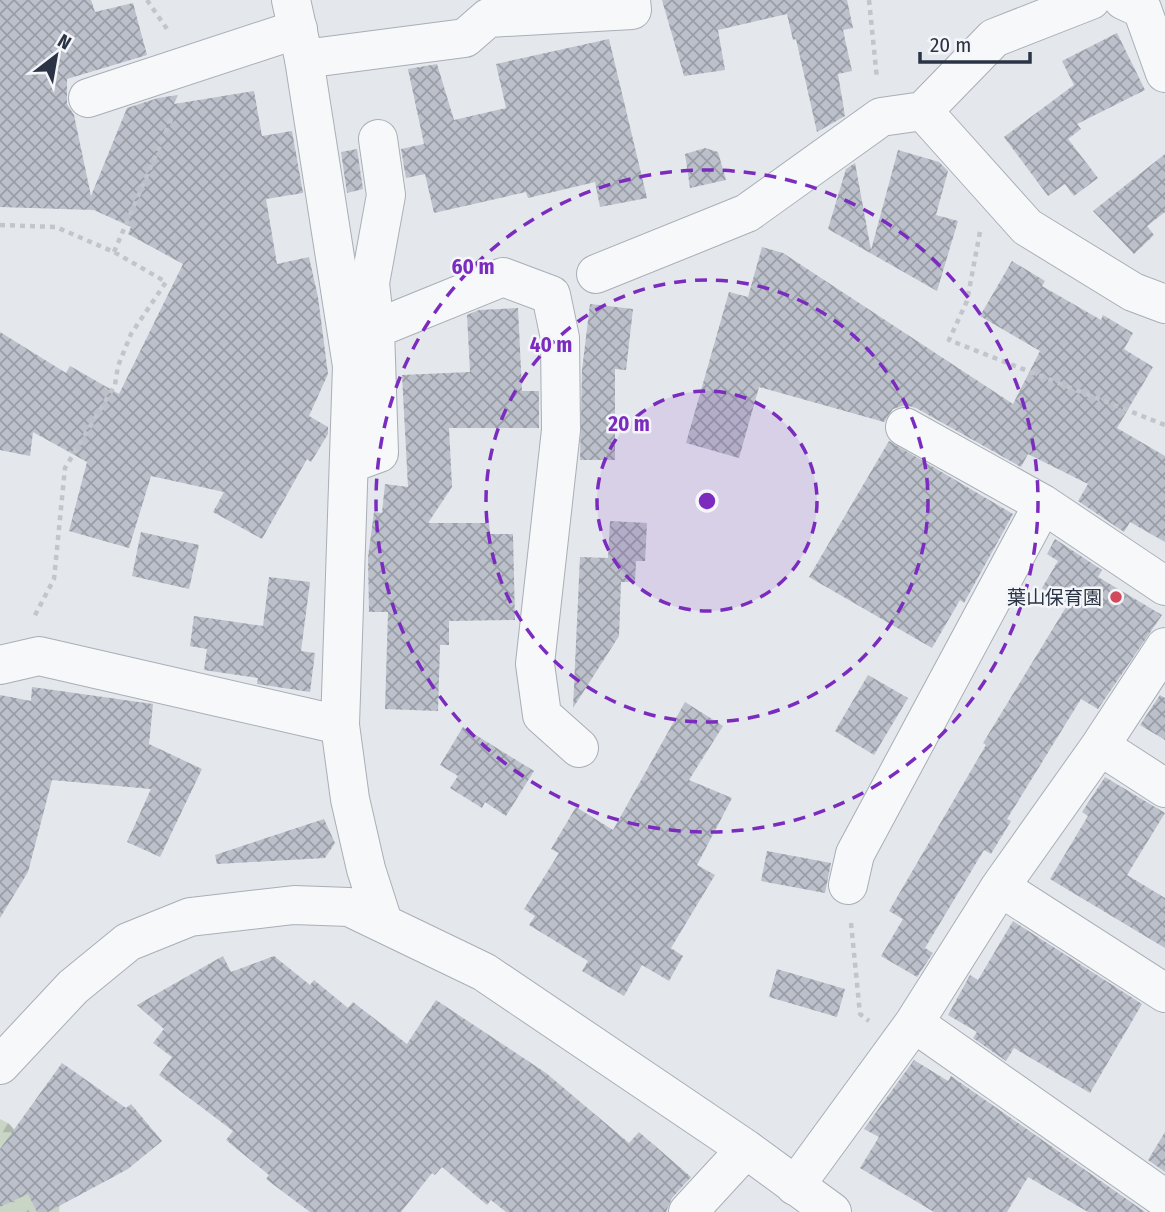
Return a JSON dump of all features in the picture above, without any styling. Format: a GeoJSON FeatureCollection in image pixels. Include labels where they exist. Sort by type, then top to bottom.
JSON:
{"type":"FeatureCollection","features":[{"type":"Feature","properties":{"kind":"street"},"geometry":{"type":"LineString","coordinates":[[88,99],[298,29],[465,38],[488,18],[632,9],[631,0]]}},
{"type":"Feature","properties":{"kind":"street"},"geometry":{"type":"LineString","coordinates":[[596,274],[747,213],[881,117],[923,110],[994,38],[1091,0]]}},
{"type":"Feature","properties":{"kind":"street"},"geometry":{"type":"LineString","coordinates":[[1123,0],[1142,9],[1165,73]]}},
{"type":"Feature","properties":{"kind":"street"},"geometry":{"type":"LineString","coordinates":[[298,29],[352,366],[340,725],[349,800],[383,922]]}},
{"type":"Feature","properties":{"kind":"street"},"geometry":{"type":"LineString","coordinates":[[923,110],[1027,227],[1133,292],[1165,304]]}},
{"type":"Feature","properties":{"kind":"street"},"geometry":{"type":"LineString","coordinates":[[349,464],[379,453],[375,329],[370,283],[386,195],[378,139]]}},
{"type":"Feature","properties":{"kind":"street"},"geometry":{"type":"LineString","coordinates":[[375,329],[503,277],[551,295],[560,338],[561,430],[536,664],[542,715],[579,748]]}},
{"type":"Feature","properties":{"kind":"street"},"geometry":{"type":"LineString","coordinates":[[905,427],[1043,503],[1165,586]]}},
{"type":"Feature","properties":{"kind":"street"},"geometry":{"type":"LineString","coordinates":[[848,885],[855,854],[1043,503]]}},
{"type":"Feature","properties":{"kind":"street"},"geometry":{"type":"LineString","coordinates":[[795,1186],[914,1023],[1000,887],[1100,746],[1165,647]]}},
{"type":"Feature","properties":{"kind":"street"},"geometry":{"type":"LineString","coordinates":[[0,665],[39,656],[340,725]]}},
{"type":"Feature","properties":{"kind":"street"},"geometry":{"type":"LineString","coordinates":[[1100,746],[1165,788]]}},
{"type":"Feature","properties":{"kind":"street"},"geometry":{"type":"LineString","coordinates":[[1000,887],[1165,993]]}},
{"type":"Feature","properties":{"kind":"street"},"geometry":{"type":"LineString","coordinates":[[0,1065],[73,987],[128,942],[190,917],[294,905],[349,906],[484,972],[746,1149],[832,1212]]}},
{"type":"Feature","properties":{"kind":"street"},"geometry":{"type":"LineString","coordinates":[[914,1023],[1165,1199]]}},
{"type":"Feature","properties":{"kind":"street"},"geometry":{"type":"LineString","coordinates":[[688,1212],[746,1149]]}},
{"type":"Feature","properties":{"kind":"path"},"geometry":{"type":"LineString","coordinates":[[869,0],[881,117]]}},
{"type":"Feature","properties":{"kind":"path"},"geometry":{"type":"LineString","coordinates":[[114,252],[195,65]]}},
{"type":"Feature","properties":{"kind":"path"},"geometry":{"type":"LineString","coordinates":[[986,179],[975,268],[967,301],[949,340],[1165,425]]}},
{"type":"Feature","properties":{"kind":"path"},"geometry":{"type":"LineString","coordinates":[[0,225],[57,228],[114,252],[166,282],[131,334],[118,366],[115,385],[65,468],[54,579],[30,624]]}},
{"type":"Feature","properties":{"kind":"path"},"geometry":{"type":"LineString","coordinates":[[848,885],[860,1014],[886,1032],[914,1023]]}},
{"type":"Feature","properties":{"kind":"green space"},"geometry":{"type":"Polygon","coordinates":[[[0,1119],[8,1123],[63,1176],[59,1212],[0,1212],[0,1119]]]}},
{"type":"Feature","properties":{"kind":"building"},"geometry":{"type":"Polygon","coordinates":[[[0,0],[91,0],[95,12],[133,3],[147,55],[67,79],[67,104],[74,115],[91,196],[127,108],[178,95],[174,104],[254,91],[262,136],[292,131],[303,193],[266,199],[277,264],[309,257],[318,297],[328,374],[309,416],[328,427],[328,434],[311,462],[307,459],[262,539],[213,512],[224,492],[151,476],[129,548],[69,531],[87,462],[33,432],[30,456],[0,450],[0,332],[66,373],[70,366],[119,394],[183,264],[128,234],[131,227],[94,210],[0,207],[0,0]]]}},
{"type":"Feature","properties":{"kind":"building"},"geometry":{"type":"Polygon","coordinates":[[[662,0],[847,0],[853,28],[843,30],[852,71],[838,74],[845,116],[817,132],[796,39],[793,40],[787,14],[718,30],[725,70],[684,76],[662,0]]]}},
{"type":"Feature","properties":{"kind":"building"},"geometry":{"type":"Polygon","coordinates":[[[1117,33],[1145,90],[1077,124],[1081,129],[1068,139],[1098,178],[1074,196],[1065,184],[1048,196],[1004,137],[1074,85],[1062,61],[1117,33]]]}},
{"type":"Feature","properties":{"kind":"building"},"geometry":{"type":"Polygon","coordinates":[[[609,39],[647,198],[600,207],[595,182],[528,198],[526,192],[434,213],[425,174],[406,178],[401,149],[424,144],[408,69],[437,64],[454,120],[506,108],[496,64],[609,39]]]}},
{"type":"Feature","properties":{"kind":"building"},"geometry":{"type":"Polygon","coordinates":[[[705,148],[718,152],[726,180],[690,188],[685,154],[705,148]]]}},
{"type":"Feature","properties":{"kind":"building"},"geometry":{"type":"Polygon","coordinates":[[[357,149],[363,189],[347,193],[341,152],[357,149]]]}},
{"type":"Feature","properties":{"kind":"building"},"geometry":{"type":"Polygon","coordinates":[[[898,150],[939,162],[948,171],[936,215],[958,221],[937,291],[828,229],[846,169],[855,163],[871,250],[898,150]]]}},
{"type":"Feature","properties":{"kind":"building"},"geometry":{"type":"Polygon","coordinates":[[[1165,154],[1165,212],[1147,226],[1154,235],[1134,254],[1093,211],[1165,154]]]}},
{"type":"Feature","properties":{"kind":"building"},"geometry":{"type":"Polygon","coordinates":[[[762,247],[783,253],[1013,404],[1040,351],[980,316],[1012,261],[1045,281],[1042,286],[1101,320],[1103,315],[1133,333],[1124,349],[1153,367],[1117,428],[1165,456],[1165,542],[1130,522],[1124,532],[1078,501],[1088,484],[1028,454],[1021,467],[916,408],[905,405],[893,409],[884,422],[759,387],[739,458],[686,443],[729,292],[748,297],[762,247]]]}},
{"type":"Feature","properties":{"kind":"building"},"geometry":{"type":"Polygon","coordinates":[[[590,304],[633,309],[626,370],[615,369],[615,460],[580,460],[582,370],[590,304]]]}},
{"type":"Feature","properties":{"kind":"building"},"geometry":{"type":"Polygon","coordinates":[[[518,308],[522,391],[539,391],[539,428],[449,428],[452,487],[428,523],[489,523],[490,534],[513,534],[515,620],[449,621],[449,645],[440,645],[438,711],[385,709],[388,612],[369,612],[368,557],[374,512],[382,513],[385,484],[408,487],[402,375],[470,372],[467,315],[479,310],[518,308]]]}},
{"type":"Feature","properties":{"kind":"building"},"geometry":{"type":"Polygon","coordinates":[[[889,441],[1013,514],[964,603],[960,600],[932,648],[809,577],[889,441]]]}},
{"type":"Feature","properties":{"kind":"building"},"geometry":{"type":"Polygon","coordinates":[[[610,521],[647,523],[645,561],[636,561],[635,582],[621,582],[619,636],[573,708],[580,557],[608,558],[610,521]]]}},
{"type":"Feature","properties":{"kind":"building"},"geometry":{"type":"Polygon","coordinates":[[[141,532],[199,545],[189,589],[132,576],[141,532]]]}},
{"type":"Feature","properties":{"kind":"building"},"geometry":{"type":"Polygon","coordinates":[[[1055,539],[1102,570],[1098,577],[1162,615],[1098,709],[1081,699],[1007,819],[1011,821],[991,854],[984,850],[925,948],[933,953],[917,977],[881,956],[903,919],[889,911],[986,745],[983,743],[1068,604],[1042,588],[1058,561],[1047,554],[1055,539]]]}},
{"type":"Feature","properties":{"kind":"building"},"geometry":{"type":"Polygon","coordinates":[[[269,577],[310,582],[301,651],[315,653],[310,692],[257,684],[258,678],[204,670],[207,649],[190,646],[194,616],[263,626],[269,577]]]}},
{"type":"Feature","properties":{"kind":"building"},"geometry":{"type":"Polygon","coordinates":[[[868,675],[908,698],[874,755],[835,731],[868,675]]]}},
{"type":"Feature","properties":{"kind":"building"},"geometry":{"type":"Polygon","coordinates":[[[32,687],[153,704],[149,744],[202,769],[160,857],[127,842],[151,789],[52,780],[28,872],[0,918],[0,695],[31,701],[32,687]]]}},
{"type":"Feature","properties":{"kind":"building"},"geometry":{"type":"Polygon","coordinates":[[[1160,695],[1165,698],[1165,740],[1140,725],[1160,695]]]}},
{"type":"Feature","properties":{"kind":"building"},"geometry":{"type":"Polygon","coordinates":[[[685,702],[723,726],[689,780],[732,798],[697,865],[715,875],[671,948],[683,956],[669,981],[642,965],[624,996],[582,971],[588,961],[529,925],[535,916],[524,909],[559,853],[551,849],[576,807],[613,830],[685,702]]]}},
{"type":"Feature","properties":{"kind":"building"},"geometry":{"type":"Polygon","coordinates":[[[463,727],[534,771],[506,816],[485,802],[482,808],[450,788],[458,776],[440,765],[463,727]]]}},
{"type":"Feature","properties":{"kind":"building"},"geometry":{"type":"Polygon","coordinates":[[[1105,777],[1165,813],[1127,875],[1165,898],[1165,948],[1050,879],[1088,816],[1082,812],[1105,777]]]}},
{"type":"Feature","properties":{"kind":"building"},"geometry":{"type":"Polygon","coordinates":[[[324,819],[335,843],[325,858],[217,864],[215,855],[324,819]]]}},
{"type":"Feature","properties":{"kind":"building"},"geometry":{"type":"Polygon","coordinates":[[[767,851],[831,863],[825,893],[761,881],[767,851]]]}},
{"type":"Feature","properties":{"kind":"building"},"geometry":{"type":"Polygon","coordinates":[[[1013,921],[1142,1004],[1090,1093],[1014,1048],[1006,1061],[973,1038],[977,1032],[948,1015],[970,975],[978,980],[1013,921]]]}},
{"type":"Feature","properties":{"kind":"building"},"geometry":{"type":"Polygon","coordinates":[[[223,956],[231,972],[274,956],[310,985],[314,980],[348,1008],[353,1002],[407,1044],[436,1000],[546,1073],[629,1143],[639,1132],[691,1177],[672,1198],[666,1212],[506,1212],[491,1200],[487,1205],[442,1167],[435,1175],[432,1173],[401,1212],[310,1212],[266,1179],[269,1175],[226,1140],[233,1131],[159,1075],[172,1057],[153,1043],[164,1029],[137,1005],[223,956]]]}},
{"type":"Feature","properties":{"kind":"building"},"geometry":{"type":"Polygon","coordinates":[[[777,969],[845,989],[837,1017],[769,997],[777,969]]]}},
{"type":"Feature","properties":{"kind":"building"},"geometry":{"type":"Polygon","coordinates":[[[914,1060],[948,1081],[951,1076],[1145,1212],[1088,1212],[1028,1177],[1007,1212],[934,1212],[860,1168],[879,1137],[864,1129],[914,1060]]]}},
{"type":"Feature","properties":{"kind":"building"},"geometry":{"type":"Polygon","coordinates":[[[62,1063],[126,1108],[131,1104],[162,1141],[128,1169],[48,1212],[37,1212],[28,1194],[0,1207],[0,1149],[62,1063]]]}},
{"type":"Feature","properties":{"kind":"building"},"geometry":{"type":"Polygon","coordinates":[[[1165,1132],[1165,1172],[1148,1160],[1165,1132]]]}},
{"type":"Feature","properties":{"kind":"place","name":"葉山保育園"},"geometry":{"type":"Point","coordinates":[1116,597]}}]}
